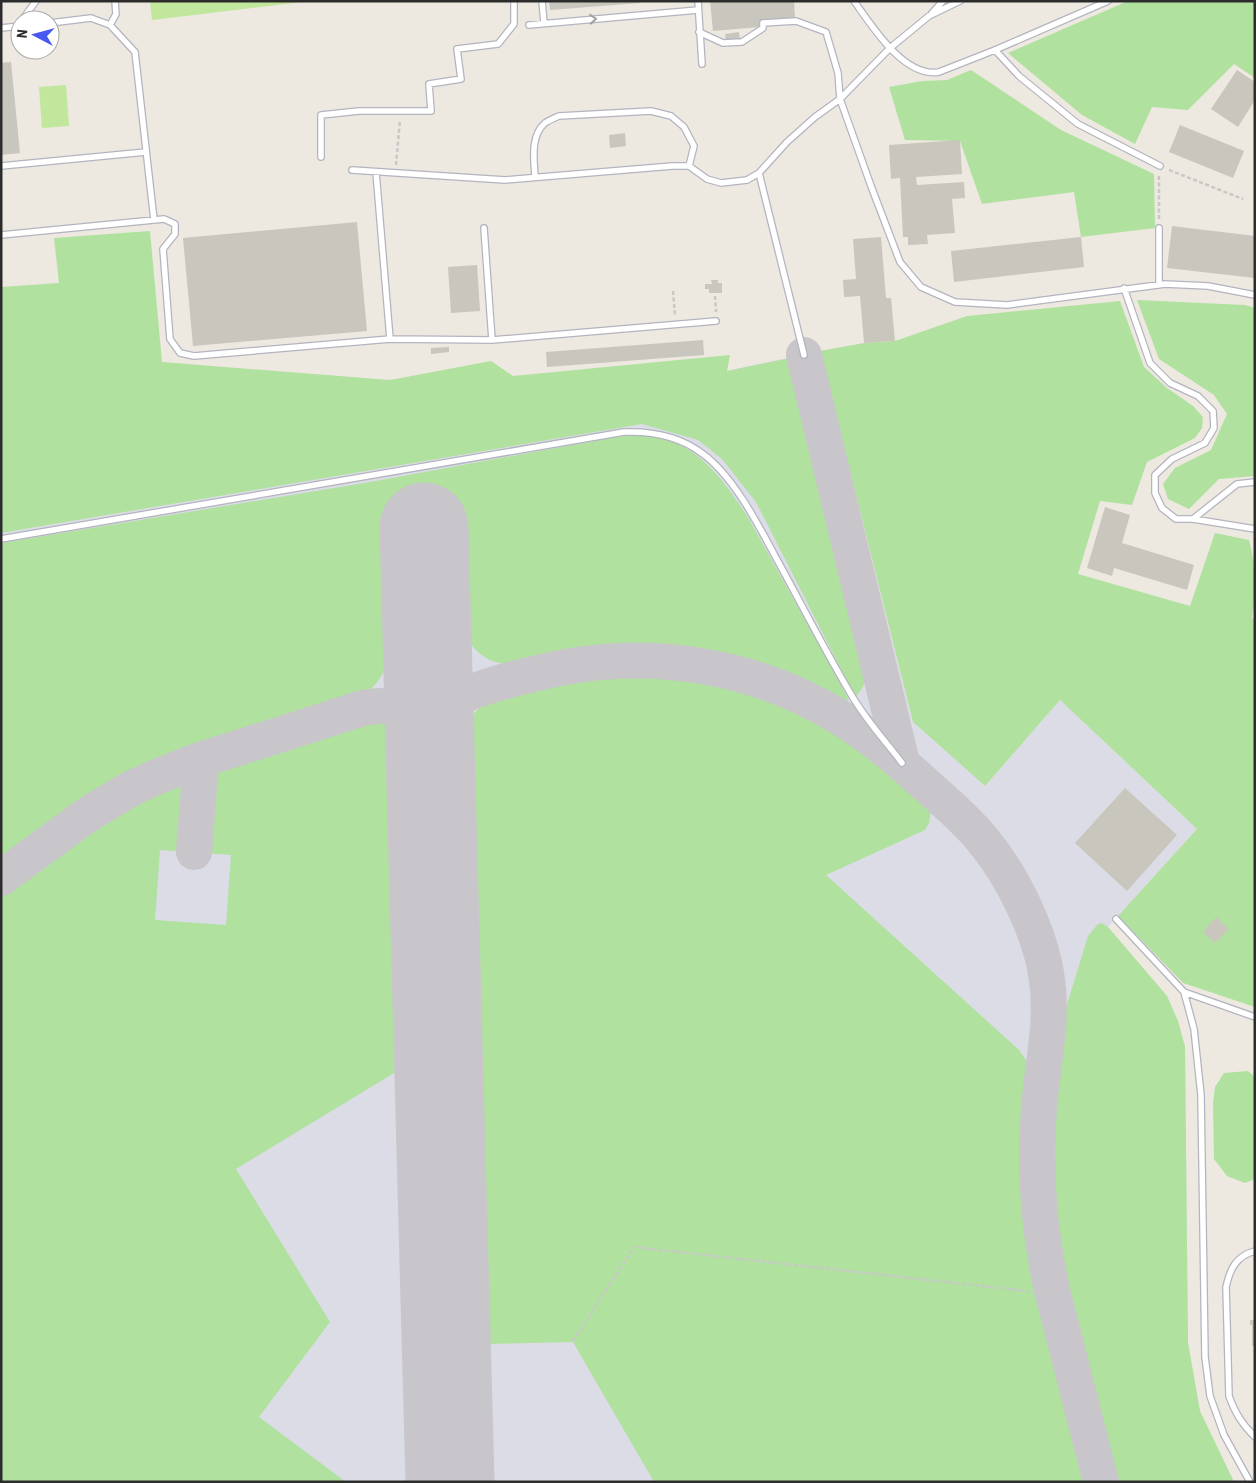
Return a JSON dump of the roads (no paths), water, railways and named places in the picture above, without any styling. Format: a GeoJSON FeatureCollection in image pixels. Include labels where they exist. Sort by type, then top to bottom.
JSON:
{"type":"FeatureCollection","features":[{"type":"Feature","properties":{"kind":"lane"},"geometry":{"type":"LineString","coordinates":[[110,25],[116,14],[115,1]]}},
{"type":"Feature","properties":{"kind":"lane"},"geometry":{"type":"LineString","coordinates":[[321,157],[321,115],[359,111],[431,111],[429,84],[461,79],[457,49],[498,44],[514,24],[514,1]]}},
{"type":"Feature","properties":{"kind":"lane"},"geometry":{"type":"LineString","coordinates":[[542,1],[544,23]]}},
{"type":"Feature","properties":{"kind":"lane"},"geometry":{"type":"LineString","coordinates":[[698,1],[702,64]]}},
{"type":"Feature","properties":{"kind":"lane"},"geometry":{"type":"LineString","coordinates":[[854,1],[890,48],[904,62],[914,68],[930,73],[939,72],[996,50],[1108,1]]}},
{"type":"Feature","properties":{"kind":"lane"},"geometry":{"type":"LineString","coordinates":[[352,170],[505,180],[689,166],[707,179],[721,183],[747,180],[759,173],[787,142],[815,117],[840,99],[890,48],[929,16],[943,1]]}},
{"type":"Feature","properties":{"kind":"lane"},"geometry":{"type":"LineString","coordinates":[[929,16],[960,1]]}},
{"type":"Feature","properties":{"kind":"lane"},"geometry":{"type":"LineString","coordinates":[[529,25],[698,10]]}},
{"type":"Feature","properties":{"kind":"lane"},"geometry":{"type":"LineString","coordinates":[[60,22],[91,18],[110,25],[135,52],[154,220]]}},
{"type":"Feature","properties":{"kind":"lane"},"geometry":{"type":"LineString","coordinates":[[699,32],[723,43],[742,42],[763,28],[763,23],[796,21],[826,32],[838,73],[840,99],[900,262],[921,287],[954,302],[1007,305],[1124,288],[1159,285],[1208,286],[1255,295]]}},
{"type":"Feature","properties":{"kind":"lane"},"geometry":{"type":"LineString","coordinates":[[996,50],[1019,76],[1078,124],[1160,166]]}},
{"type":"Feature","properties":{"kind":"lane"},"geometry":{"type":"LineString","coordinates":[[535,177],[534,148],[538,130],[546,122],[559,116],[651,111],[671,116],[684,128],[694,146],[689,166]]}},
{"type":"Feature","properties":{"kind":"lane"},"geometry":{"type":"LineString","coordinates":[[1,166],[146,152]]}},
{"type":"Feature","properties":{"kind":"lane"},"geometry":{"type":"LineString","coordinates":[[376,172],[390,338]]}},
{"type":"Feature","properties":{"kind":"lane"},"geometry":{"type":"LineString","coordinates":[[759,173],[804,355]]}},
{"type":"Feature","properties":{"kind":"lane"},"geometry":{"type":"LineString","coordinates":[[1,235],[164,219],[175,224],[175,234],[163,249],[170,339],[180,353],[194,356],[390,338],[492,340],[716,321]]}},
{"type":"Feature","properties":{"kind":"lane"},"geometry":{"type":"LineString","coordinates":[[484,228],[492,340]]}},
{"type":"Feature","properties":{"kind":"lane"},"geometry":{"type":"LineString","coordinates":[[1159,228],[1159,285]]}},
{"type":"Feature","properties":{"kind":"lane"},"geometry":{"type":"LineString","coordinates":[[1124,288],[1150,363],[1170,383],[1198,396],[1213,411],[1214,428],[1205,443],[1172,459],[1155,475],[1155,493],[1162,508],[1176,519],[1193,519],[1255,529]]}},
{"type":"Feature","properties":{"kind":"lane"},"geometry":{"type":"LineString","coordinates":[[1,539],[624,432],[657,433],[675,438],[704,455],[730,482],[757,522],[853,698],[902,763]]}},
{"type":"Feature","properties":{"kind":"lane"},"geometry":{"type":"LineString","coordinates":[[1193,519],[1238,484],[1255,482]]}},
{"type":"Feature","properties":{"kind":"lane"},"geometry":{"type":"LineString","coordinates":[[1116,919],[1184,992],[1194,1028],[1200,1095],[1204,1357],[1210,1396],[1224,1435],[1250,1482]]}},
{"type":"Feature","properties":{"kind":"lane"},"geometry":{"type":"LineString","coordinates":[[1184,992],[1255,1017]]}},
{"type":"Feature","properties":{"kind":"lane"},"geometry":{"type":"LineString","coordinates":[[1255,1251],[1243,1255],[1234,1265],[1228,1276],[1226,1287],[1229,1396],[1242,1424],[1255,1437]]}}]}
